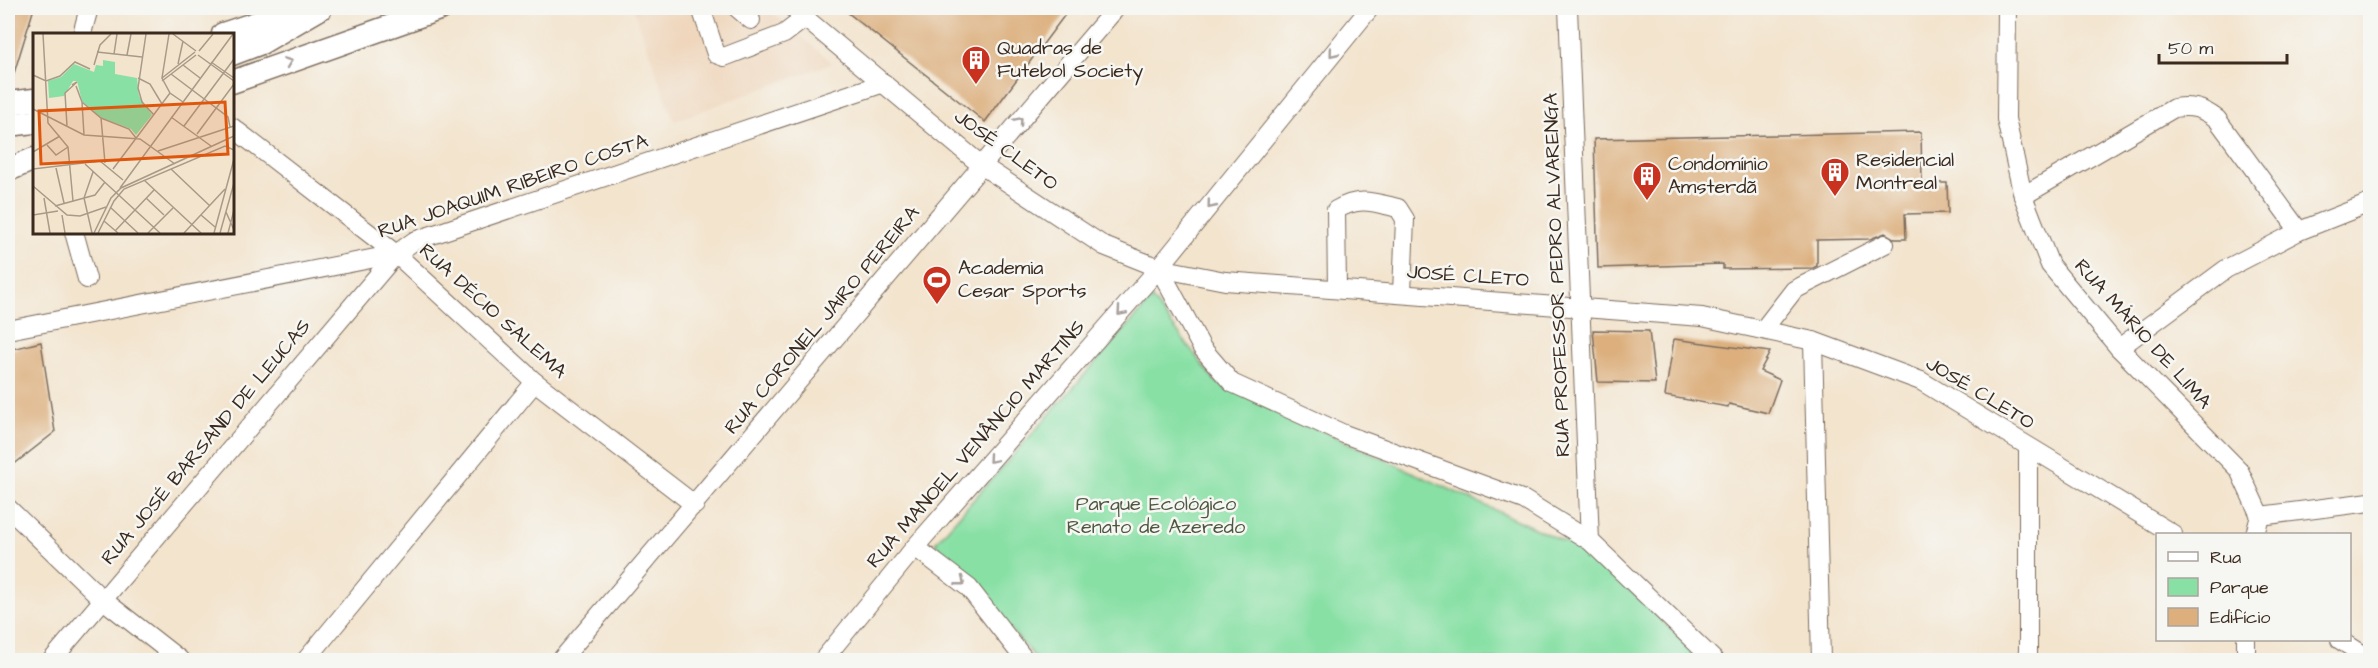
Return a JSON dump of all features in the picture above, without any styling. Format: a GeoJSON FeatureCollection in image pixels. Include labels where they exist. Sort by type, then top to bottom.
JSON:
{"type":"FeatureCollection","features":[{"type":"Feature","properties":{"kind":"main road"},"geometry":{"type":"LineString","coordinates":[[226,33],[300,8]]}},
{"type":"Feature","properties":{"kind":"main road"},"geometry":{"type":"LineString","coordinates":[[234,53],[261,43],[321,8]]}},
{"type":"Feature","properties":{"kind":"main road"},"geometry":{"type":"LineString","coordinates":[[234,81],[442,8]]}},
{"type":"Feature","properties":{"kind":"main road"},"geometry":{"type":"LineString","coordinates":[[8,103],[33,100]]}},
{"type":"Feature","properties":{"kind":"main road"},"geometry":{"type":"LineString","coordinates":[[8,125],[33,122]]}},
{"type":"Feature","properties":{"kind":"main road"},"geometry":{"type":"LineString","coordinates":[[8,170],[33,159]]}},
{"type":"Feature","properties":{"kind":"street"},"geometry":{"type":"LineString","coordinates":[[83,30],[89,8]]}},
{"type":"Feature","properties":{"kind":"street"},"geometry":{"type":"LineString","coordinates":[[701,8],[716,54],[724,57],[783,34],[799,13]]}},
{"type":"Feature","properties":{"kind":"street"},"geometry":{"type":"LineString","coordinates":[[737,8],[752,20]]}},
{"type":"Feature","properties":{"kind":"street","name":"RUA CORONEL JAIRO PEREIRA"},"geometry":{"type":"LineString","coordinates":[[561,660],[1116,8]]}},
{"type":"Feature","properties":{"kind":"street","name":"RUA MANOEL VENÂNCIO MARTINS"},"geometry":{"type":"LineString","coordinates":[[823,660],[915,547],[1159,268],[1370,8]]}},
{"type":"Feature","properties":{"kind":"street","name":"RUA PROFESSOR PEDRO ALVARENGA"},"geometry":{"type":"LineString","coordinates":[[1568,8],[1590,541]]}},
{"type":"Feature","properties":{"kind":"street","name":"RUA MÁRIO DE LIMA"},"geometry":{"type":"LineString","coordinates":[[2007,8],[2006,119],[2023,196],[2050,265],[2119,348],[2239,470],[2260,516]]}},
{"type":"Feature","properties":{"kind":"street","name":"JOSÉ CLETO"},"geometry":{"type":"LineString","coordinates":[[799,13],[981,165],[1104,246],[1159,268],[1225,280],[1702,317],[1813,341],[1921,381],[2028,448],[2172,533]]}},
{"type":"Feature","properties":{"kind":"street","name":"RUA JOAQUIM RIBEIRO COSTA"},"geometry":{"type":"LineString","coordinates":[[8,330],[396,254],[414,242],[884,83]]}},
{"type":"Feature","properties":{"kind":"street"},"geometry":{"type":"LineString","coordinates":[[2023,196],[2174,108],[2190,105],[2205,110],[2217,119],[2299,231]]}},
{"type":"Feature","properties":{"kind":"street","name":"RUA DÉCIO SALEMA"},"geometry":{"type":"LineString","coordinates":[[240,142],[396,254],[535,382],[695,505]]}},
{"type":"Feature","properties":{"kind":"street"},"geometry":{"type":"LineString","coordinates":[[1337,289],[1336,210],[1352,201],[1398,208],[1405,219],[1402,293]]}},
{"type":"Feature","properties":{"kind":"street"},"geometry":{"type":"LineString","coordinates":[[2119,348],[2226,269],[2299,231],[2370,203]]}},
{"type":"Feature","properties":{"kind":"street"},"geometry":{"type":"LineString","coordinates":[[75,234],[87,279]]}},
{"type":"Feature","properties":{"kind":"street"},"geometry":{"type":"LineString","coordinates":[[1763,330],[1794,290],[1885,244]]}},
{"type":"Feature","properties":{"kind":"street","name":"RUA JOSÉ BARSAND DE LEUCAS"},"geometry":{"type":"LineString","coordinates":[[52,660],[396,254]]}},
{"type":"Feature","properties":{"kind":"street"},"geometry":{"type":"LineString","coordinates":[[1159,268],[1202,348],[1232,383],[1344,434],[1524,500],[1590,541],[1714,660]]}},
{"type":"Feature","properties":{"kind":"street"},"geometry":{"type":"LineString","coordinates":[[1813,341],[1821,660]]}},
{"type":"Feature","properties":{"kind":"street"},"geometry":{"type":"LineString","coordinates":[[306,660],[535,382]]}},
{"type":"Feature","properties":{"kind":"street"},"geometry":{"type":"LineString","coordinates":[[2028,448],[2028,660]]}},
{"type":"Feature","properties":{"kind":"street"},"geometry":{"type":"LineString","coordinates":[[2255,533],[2260,516],[2370,502]]}},
{"type":"Feature","properties":{"kind":"street"},"geometry":{"type":"LineString","coordinates":[[8,508],[102,599],[180,660]]}},
{"type":"Feature","properties":{"kind":"street"},"geometry":{"type":"LineString","coordinates":[[915,547],[969,588],[1025,660]]}},
{"type":"Feature","properties":{"kind":"street"},"geometry":{"type":"LineString","coordinates":[[2246,641],[2246,660]]}},
{"type":"Feature","properties":{"kind":"street"},"geometry":{"type":"LineString","coordinates":[[2343,641],[2370,659]]}},
{"type":"Feature","properties":{"kind":"shaded area"},"geometry":{"type":"Polygon","coordinates":[[[633,8],[767,8],[833,63],[674,121],[633,8]]]}},
{"type":"Feature","properties":{"kind":"green space","name":"Parque Ecológico Renato de Azeredo"},"geometry":{"type":"Polygon","coordinates":[[[1152,299],[1216,382],[1595,556],[1702,660],[1037,660],[935,543],[1152,299]]]}},
{"type":"Feature","properties":{"kind":"building"},"geometry":{"type":"Polygon","coordinates":[[[8,8],[34,8],[11,83],[8,83],[8,8]]]}},
{"type":"Feature","properties":{"kind":"building","name":"Quadras de Futebol Society"},"geometry":{"type":"Polygon","coordinates":[[[842,8],[1070,8],[985,122],[842,8]]]}},
{"type":"Feature","properties":{"kind":"building"},"geometry":{"type":"Polygon","coordinates":[[[1921,132],[1922,183],[1947,183],[1948,213],[1905,214],[1906,239],[1895,239],[1885,233],[1870,239],[1817,240],[1817,266],[1813,268],[1723,269],[1723,264],[1598,268],[1594,139],[1921,132]]]}},
{"type":"Feature","properties":{"kind":"building"},"geometry":{"type":"Polygon","coordinates":[[[1593,330],[1649,331],[1655,383],[1598,382],[1593,330]]]}},
{"type":"Feature","properties":{"kind":"building"},"geometry":{"type":"Polygon","coordinates":[[[1674,339],[1770,352],[1760,371],[1780,380],[1768,413],[1729,404],[1728,407],[1665,396],[1674,339]]]}},
{"type":"Feature","properties":{"kind":"building"},"geometry":{"type":"Polygon","coordinates":[[[41,342],[55,432],[8,469],[8,350],[41,342]]]}},
{"type":"Feature","properties":{"kind":"place","name":"Quadras de Futebol Society"},"geometry":{"type":"Point","coordinates":[976,86]}},
{"type":"Feature","properties":{"kind":"place","name":"Residencial Montreal"},"geometry":{"type":"Point","coordinates":[1835,198]}},
{"type":"Feature","properties":{"kind":"place","name":"Condomínio Amsterdã"},"geometry":{"type":"Point","coordinates":[1647,202]}},
{"type":"Feature","properties":{"kind":"place","name":"Academia Cesar Sports"},"geometry":{"type":"Point","coordinates":[937,306]}}]}
